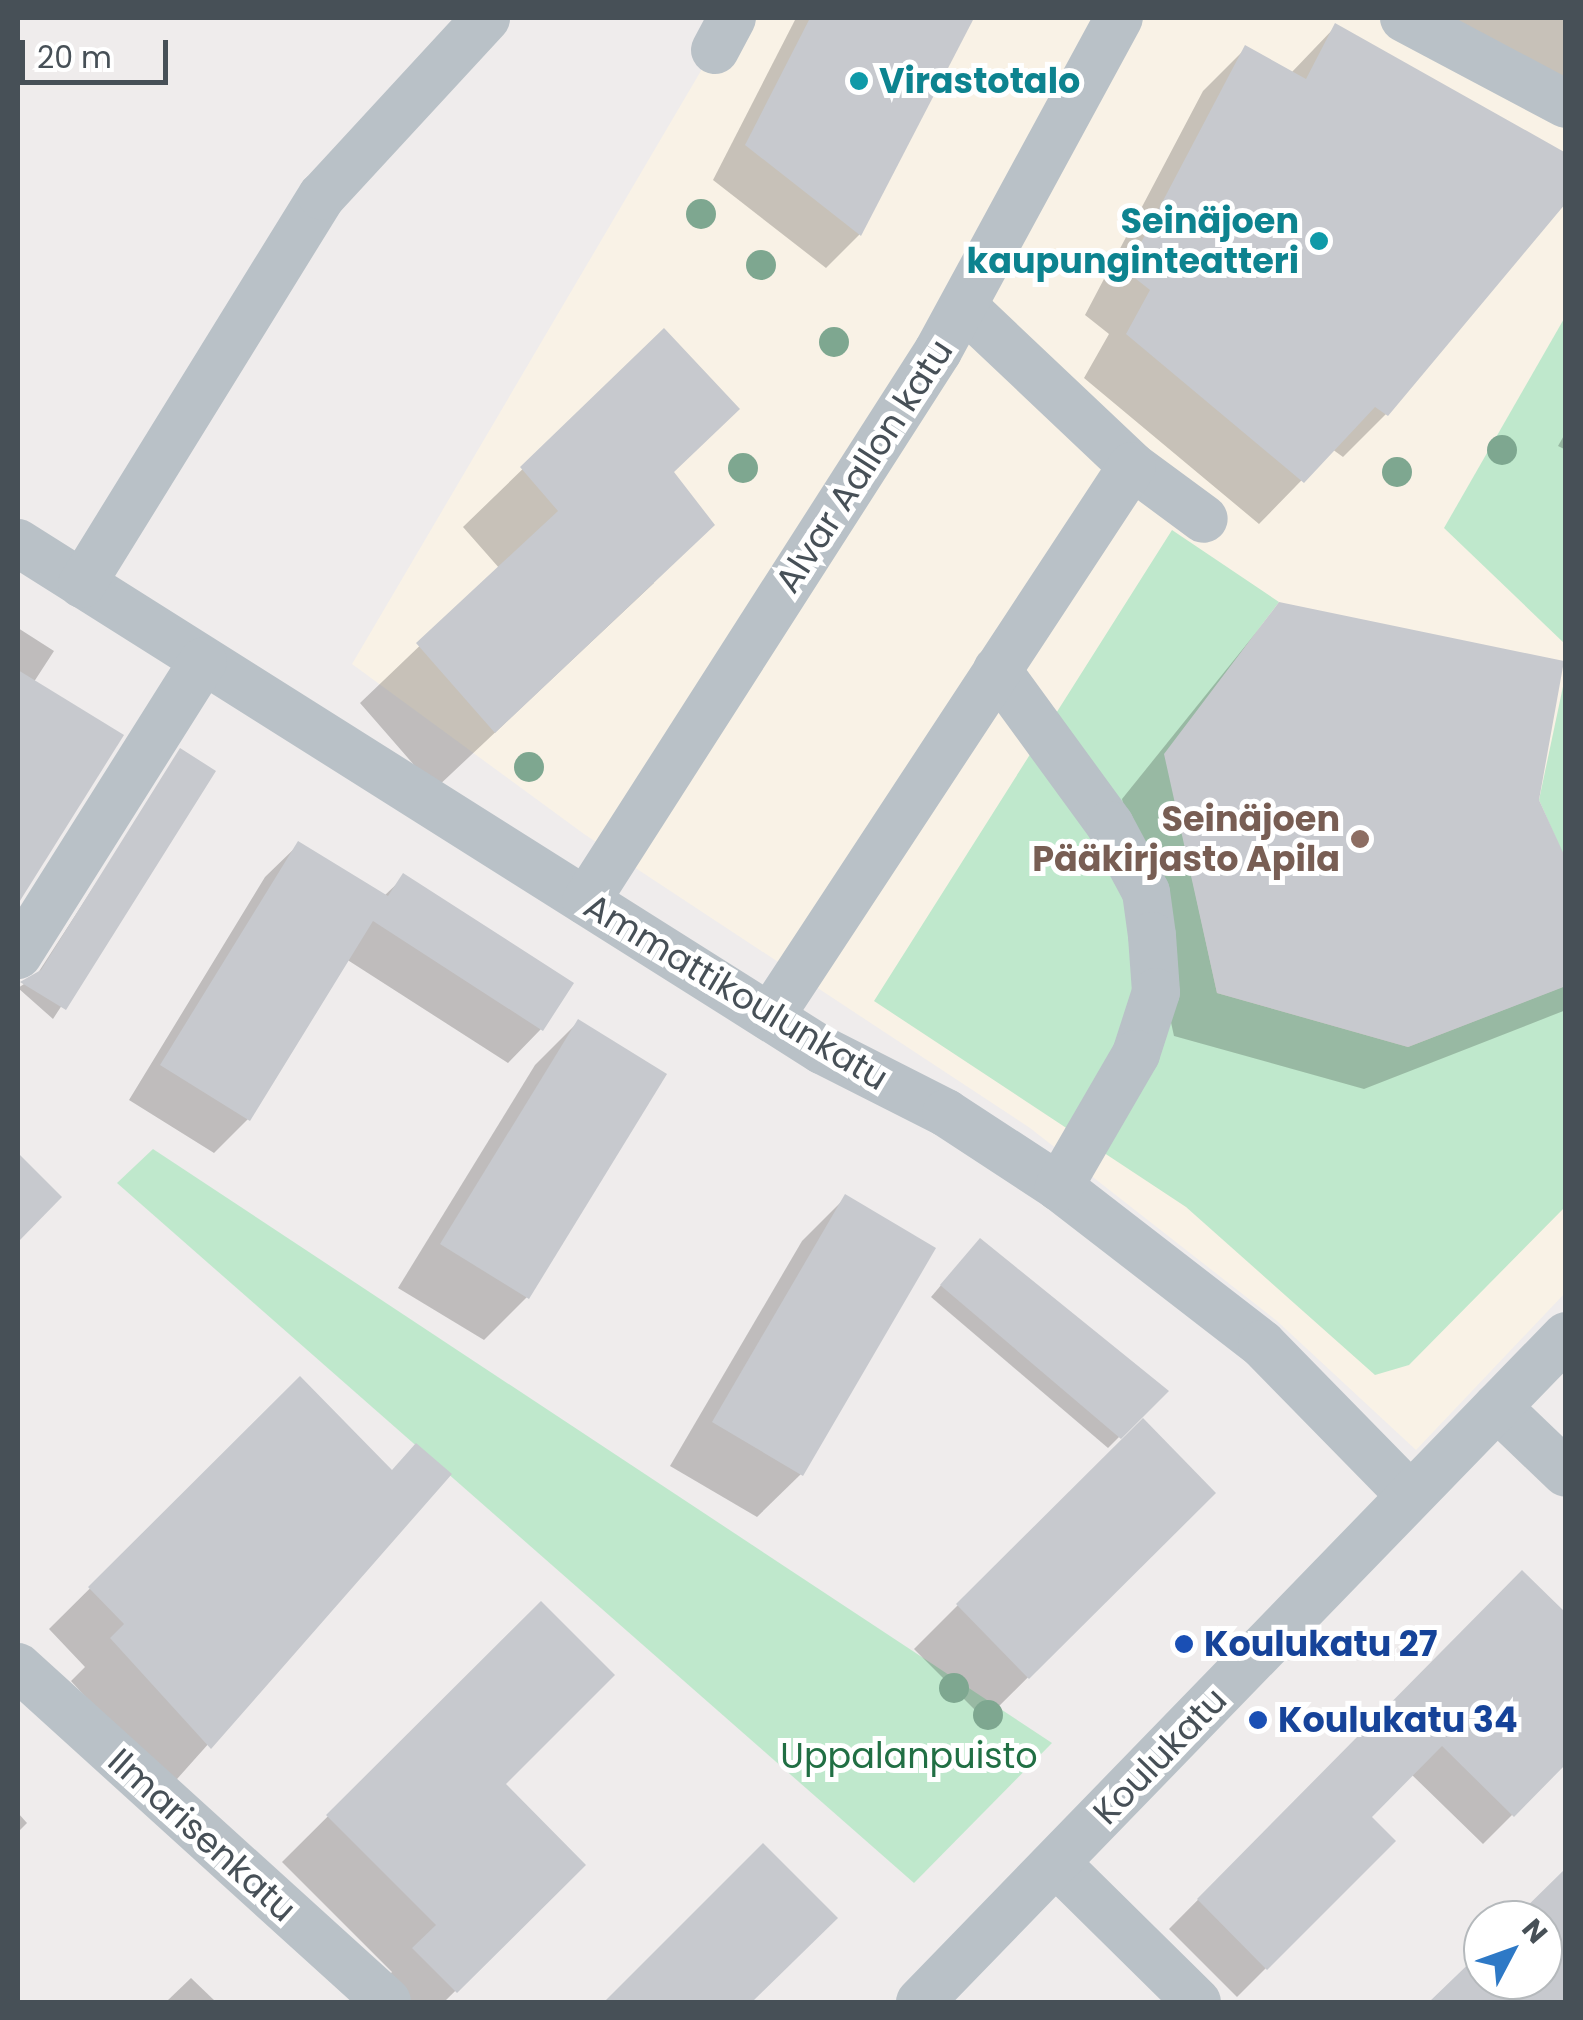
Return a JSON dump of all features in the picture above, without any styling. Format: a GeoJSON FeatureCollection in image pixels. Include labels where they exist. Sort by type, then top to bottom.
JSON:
{"type":"FeatureCollection","features":[{"type":"Feature","properties":{"kind":"street"},"geometry":{"type":"LineString","coordinates":[[82,584],[322,196],[486,18]]}},
{"type":"Feature","properties":{"kind":"street","name":"Alvar Aallon katu"},"geometry":{"type":"LineString","coordinates":[[586,902],[964,308],[1118,18]]}},
{"type":"Feature","properties":{"kind":"street"},"geometry":{"type":"LineString","coordinates":[[1404,18],[1566,104]]}},
{"type":"Feature","properties":{"kind":"street"},"geometry":{"type":"LineString","coordinates":[[964,308],[1132,466],[1204,519]]}},
{"type":"Feature","properties":{"kind":"street"},"geometry":{"type":"LineString","coordinates":[[770,1016],[1132,466]]}},
{"type":"Feature","properties":{"kind":"street","name":"Ammattikoulunkatu"},"geometry":{"type":"LineString","coordinates":[[18,544],[770,1016],[1059,1188],[1262,1344],[1410,1495]]}},
{"type":"Feature","properties":{"kind":"street"},"geometry":{"type":"LineString","coordinates":[[18,955],[203,660]]}},
{"type":"Feature","properties":{"kind":"street"},"geometry":{"type":"LineString","coordinates":[[997,670],[1110,825],[1146,892],[1152,936],[1156,992],[1136,1054],[1059,1188]]}},
{"type":"Feature","properties":{"kind":"street","name":"Koulukatu"},"geometry":{"type":"LineString","coordinates":[[920,2002],[1566,1336]]}},
{"type":"Feature","properties":{"kind":"street"},"geometry":{"type":"LineString","coordinates":[[1497,1407],[1566,1473]]}},
{"type":"Feature","properties":{"kind":"street","name":"Ilmarisenkatu"},"geometry":{"type":"LineString","coordinates":[[18,1667],[387,2002]]}},
{"type":"Feature","properties":{"kind":"street"},"geometry":{"type":"LineString","coordinates":[[1056,1862],[1197,2002]]}},
{"type":"Feature","properties":{"kind":"shaded area"},"geometry":{"type":"Polygon","coordinates":[[[732,18],[1565,18],[1565,1293],[1416,1450],[1277,1321],[1030,1128],[584,834],[352,664],[732,18]]]}},
{"type":"Feature","properties":{"kind":"green space"},"geometry":{"type":"Polygon","coordinates":[[[1565,317],[1565,644],[1444,528],[1565,317]]]}},
{"type":"Feature","properties":{"kind":"green space"},"geometry":{"type":"Polygon","coordinates":[[[1172,530],[1279,602],[1165,754],[1217,993],[1408,1047],[1565,986],[1565,1207],[1409,1365],[1375,1375],[1186,1207],[874,1001],[1172,530]]]}},
{"type":"Feature","properties":{"kind":"green space"},"geometry":{"type":"Polygon","coordinates":[[[1565,677],[1565,859],[1539,800],[1565,677]]]}},
{"type":"Feature","properties":{"kind":"green space","name":"Uppalanpuisto"},"geometry":{"type":"Polygon","coordinates":[[[153,1149],[1052,1743],[914,1883],[117,1183],[153,1149]]]}},
{"type":"Feature","properties":{"kind":"building","name":"Virastotalo"},"geometry":{"type":"Polygon","coordinates":[[[810,18],[974,18],[861,236],[745,145],[810,18]]]}},
{"type":"Feature","properties":{"kind":"building"},"geometry":{"type":"Polygon","coordinates":[[[1335,23],[1566,153],[1566,203],[1388,416],[1375,407],[1304,483],[1126,334],[1150,290],[1126,271],[1245,45],[1306,79],[1335,23]]]}},
{"type":"Feature","properties":{"kind":"building"},"geometry":{"type":"Polygon","coordinates":[[[664,328],[740,409],[674,472],[715,525],[495,733],[416,643],[558,511],[520,467],[664,328]]]}},
{"type":"Feature","properties":{"kind":"building"},"geometry":{"type":"Polygon","coordinates":[[[1279,602],[1564,661],[1539,800],[1566,859],[1566,986],[1408,1047],[1217,993],[1164,754],[1279,602]]]}},
{"type":"Feature","properties":{"kind":"building"},"geometry":{"type":"Polygon","coordinates":[[[18,670],[124,735],[18,904],[18,670]]]}},
{"type":"Feature","properties":{"kind":"building"},"geometry":{"type":"Polygon","coordinates":[[[180,748],[216,771],[66,1010],[20,982],[41,970],[180,748]]]}},
{"type":"Feature","properties":{"kind":"building"},"geometry":{"type":"Polygon","coordinates":[[[298,841],[388,896],[403,873],[574,983],[543,1031],[373,921],[250,1121],[160,1065],[298,841]]]}},
{"type":"Feature","properties":{"kind":"building"},"geometry":{"type":"Polygon","coordinates":[[[578,1019],[667,1074],[529,1299],[440,1244],[578,1019]]]}},
{"type":"Feature","properties":{"kind":"building"},"geometry":{"type":"Polygon","coordinates":[[[18,1153],[62,1197],[18,1242],[18,1153]]]}},
{"type":"Feature","properties":{"kind":"building"},"geometry":{"type":"Polygon","coordinates":[[[845,1194],[936,1248],[803,1476],[712,1422],[845,1194]]]}},
{"type":"Feature","properties":{"kind":"building"},"geometry":{"type":"Polygon","coordinates":[[[980,1238],[1169,1391],[1121,1439],[940,1285],[980,1238]]]}},
{"type":"Feature","properties":{"kind":"building"},"geometry":{"type":"Polygon","coordinates":[[[300,1376],[392,1470],[416,1443],[452,1474],[211,1749],[110,1638],[124,1624],[88,1587],[300,1376]]]}},
{"type":"Feature","properties":{"kind":"building"},"geometry":{"type":"Polygon","coordinates":[[[1143,1418],[1216,1493],[1029,1679],[956,1604],[1143,1418]]]}},
{"type":"Feature","properties":{"kind":"building"},"geometry":{"type":"Polygon","coordinates":[[[1522,1570],[1566,1613],[1566,1764],[1514,1817],[1442,1746],[1372,1817],[1396,1841],[1267,1970],[1197,1899],[1522,1570]]]}},
{"type":"Feature","properties":{"kind":"building"},"geometry":{"type":"Polygon","coordinates":[[[541,1601],[615,1675],[506,1784],[586,1865],[457,1993],[412,1948],[436,1925],[326,1815],[541,1601]]]}},
{"type":"Feature","properties":{"kind":"building"},"geometry":{"type":"Polygon","coordinates":[[[763,1843],[838,1918],[752,2002],[604,2002],[763,1843]]]}},
{"type":"Feature","properties":{"kind":"building"},"geometry":{"type":"Polygon","coordinates":[[[1566,1868],[1566,2002],[1429,2002],[1463,1969],[1463,2000],[1563,2000],[1563,1900],[1533,1900],[1566,1868]]]}},
{"type":"Feature","properties":{"kind":"place","name":"Virastotalo"},"geometry":{"type":"Point","coordinates":[859,81]}},
{"type":"Feature","properties":{"kind":"place","name":"Seinäjoen kaupunginteatteri"},"geometry":{"type":"Point","coordinates":[1319,241]}},
{"type":"Feature","properties":{"kind":"place","name":"Seinäjoen Pääkirjasto Apila"},"geometry":{"type":"Point","coordinates":[1360,839]}},
{"type":"Feature","properties":{"kind":"place","name":"Koulukatu 27"},"geometry":{"type":"Point","coordinates":[1184,1644]}},
{"type":"Feature","properties":{"kind":"place","name":"Koulukatu 34"},"geometry":{"type":"Point","coordinates":[1258,1720]}}]}
